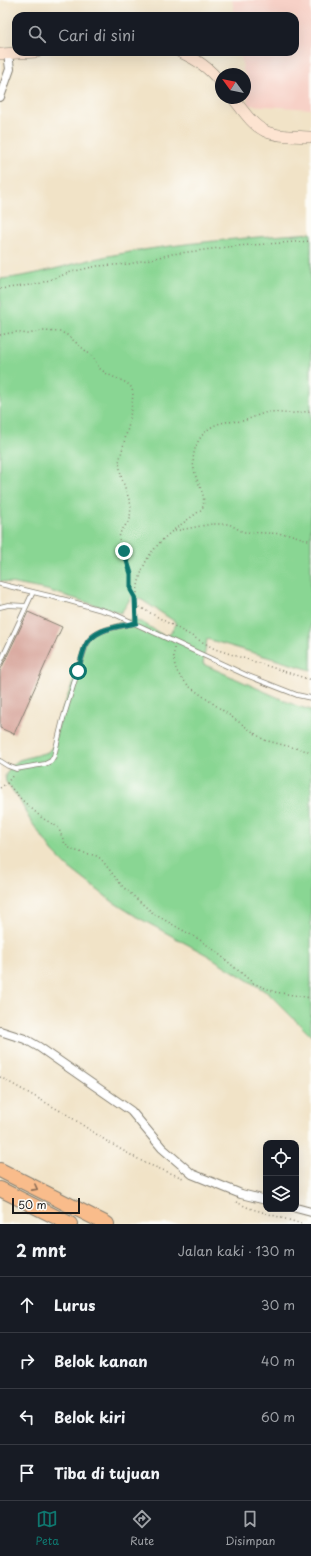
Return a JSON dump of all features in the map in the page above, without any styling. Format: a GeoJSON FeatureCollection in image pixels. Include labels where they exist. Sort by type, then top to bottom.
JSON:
{"type":"FeatureCollection","features":[{"type":"Feature","properties":{"kind":"highway"},"geometry":{"type":"LineString","coordinates":[[0,1170],[107,1224]]}},
{"type":"Feature","properties":{"kind":"highway"},"geometry":{"type":"LineString","coordinates":[[0,1189],[70,1224]]}},
{"type":"Feature","properties":{"kind":"main road"},"geometry":{"type":"LineString","coordinates":[[188,56],[197,60],[215,76]]}},
{"type":"Feature","properties":{"kind":"main road"},"geometry":{"type":"LineString","coordinates":[[238,104],[251,120],[264,131],[271,134],[311,138]]}},
{"type":"Feature","properties":{"kind":"street"},"geometry":{"type":"LineString","coordinates":[[0,97],[10,69],[4,54]]}},
{"type":"Feature","properties":{"kind":"street"},"geometry":{"type":"LineString","coordinates":[[0,1031],[25,1039],[39,1047],[131,1111],[162,1148],[192,1174],[242,1194],[263,1199]]}},
{"type":"Feature","properties":{"kind":"street"},"geometry":{"type":"LineString","coordinates":[[299,1209],[311,1212]]}},
{"type":"Feature","properties":{"kind":"lane"},"geometry":{"type":"LineString","coordinates":[[0,584],[112,613],[246,675],[297,695],[311,698]]}},
{"type":"Feature","properties":{"kind":"lane"},"geometry":{"type":"LineString","coordinates":[[0,663],[33,592]]}},
{"type":"Feature","properties":{"kind":"lane"},"geometry":{"type":"LineString","coordinates":[[0,607],[8,605],[26,606]]}},
{"type":"Feature","properties":{"kind":"lane"},"geometry":{"type":"LineString","coordinates":[[0,761],[16,769],[45,764],[51,761],[54,756],[62,719],[85,647],[90,638],[109,629],[136,623]]}},
{"type":"Feature","properties":{"kind":"path"},"geometry":{"type":"LineString","coordinates":[[0,289],[38,284],[71,272],[97,266],[129,264],[172,254],[236,246],[311,241]]}},
{"type":"Feature","properties":{"kind":"path"},"geometry":{"type":"LineString","coordinates":[[0,335],[15,332],[28,334],[42,331],[61,332],[67,335],[93,357],[99,368],[107,374],[127,383],[132,388],[133,395],[129,424],[119,462],[120,476],[131,505],[130,519],[120,533],[120,539],[131,574],[131,590],[135,597],[136,605],[136,623]]}},
{"type":"Feature","properties":{"kind":"path"},"geometry":{"type":"LineString","coordinates":[[135,597],[147,560],[156,547],[202,509],[205,503],[193,467],[198,439],[207,429],[220,423],[243,421],[269,412],[284,414],[311,411]]}},
{"type":"Feature","properties":{"kind":"path"},"geometry":{"type":"LineString","coordinates":[[173,532],[212,524],[229,524],[243,532],[289,534],[311,541]]}},
{"type":"Feature","properties":{"kind":"path"},"geometry":{"type":"LineString","coordinates":[[136,605],[215,648],[311,680]]}},
{"type":"Feature","properties":{"kind":"path"},"geometry":{"type":"LineString","coordinates":[[174,642],[173,660],[175,669],[190,687],[264,740],[311,752]]}},
{"type":"Feature","properties":{"kind":"path"},"geometry":{"type":"LineString","coordinates":[[0,788],[16,771],[28,766]]}},
{"type":"Feature","properties":{"kind":"path"},"geometry":{"type":"LineString","coordinates":[[7,782],[21,799],[42,818],[58,826],[66,844],[72,850],[97,856],[101,859],[123,887],[154,914],[200,940],[253,983],[275,992],[311,998]]}},
{"type":"Feature","properties":{"kind":"path"},"geometry":{"type":"LineString","coordinates":[[0,1077],[66,1114],[108,1142],[144,1163],[185,1179]]}},
{"type":"Feature","properties":{"kind":"path"},"geometry":{"type":"LineString","coordinates":[[235,1201],[249,1208],[302,1224]]}},
{"type":"Feature","properties":{"kind":"shaded area"},"geometry":{"type":"Polygon","coordinates":[[[232,0],[311,0],[311,109],[248,105],[251,104],[251,68],[243,68],[241,56],[299,56],[299,12],[234,12],[232,0]]]}},
{"type":"Feature","properties":{"kind":"green space"},"geometry":{"type":"Polygon","coordinates":[[[311,233],[311,670],[207,639],[203,664],[297,706],[311,710],[311,1036],[268,993],[207,955],[137,917],[113,902],[68,867],[53,852],[30,820],[19,799],[6,782],[5,776],[11,766],[19,760],[48,752],[53,746],[63,708],[75,677],[77,663],[86,639],[90,633],[101,627],[130,620],[142,622],[167,638],[177,623],[142,600],[132,596],[121,613],[47,590],[0,581],[0,279],[40,272],[133,251],[184,244],[311,233]]]}},
{"type":"Feature","properties":{"kind":"building"},"geometry":{"type":"Polygon","coordinates":[[[28,612],[62,627],[14,734],[0,728],[0,671],[28,612]]]}},
{"type":"Feature","properties":{"kind":"route"},"geometry":{"type":"LineString","coordinates":[[78,671],[85,647],[90,638],[109,629],[136,623],[135,597],[131,590],[131,574],[124,551]]}}]}
